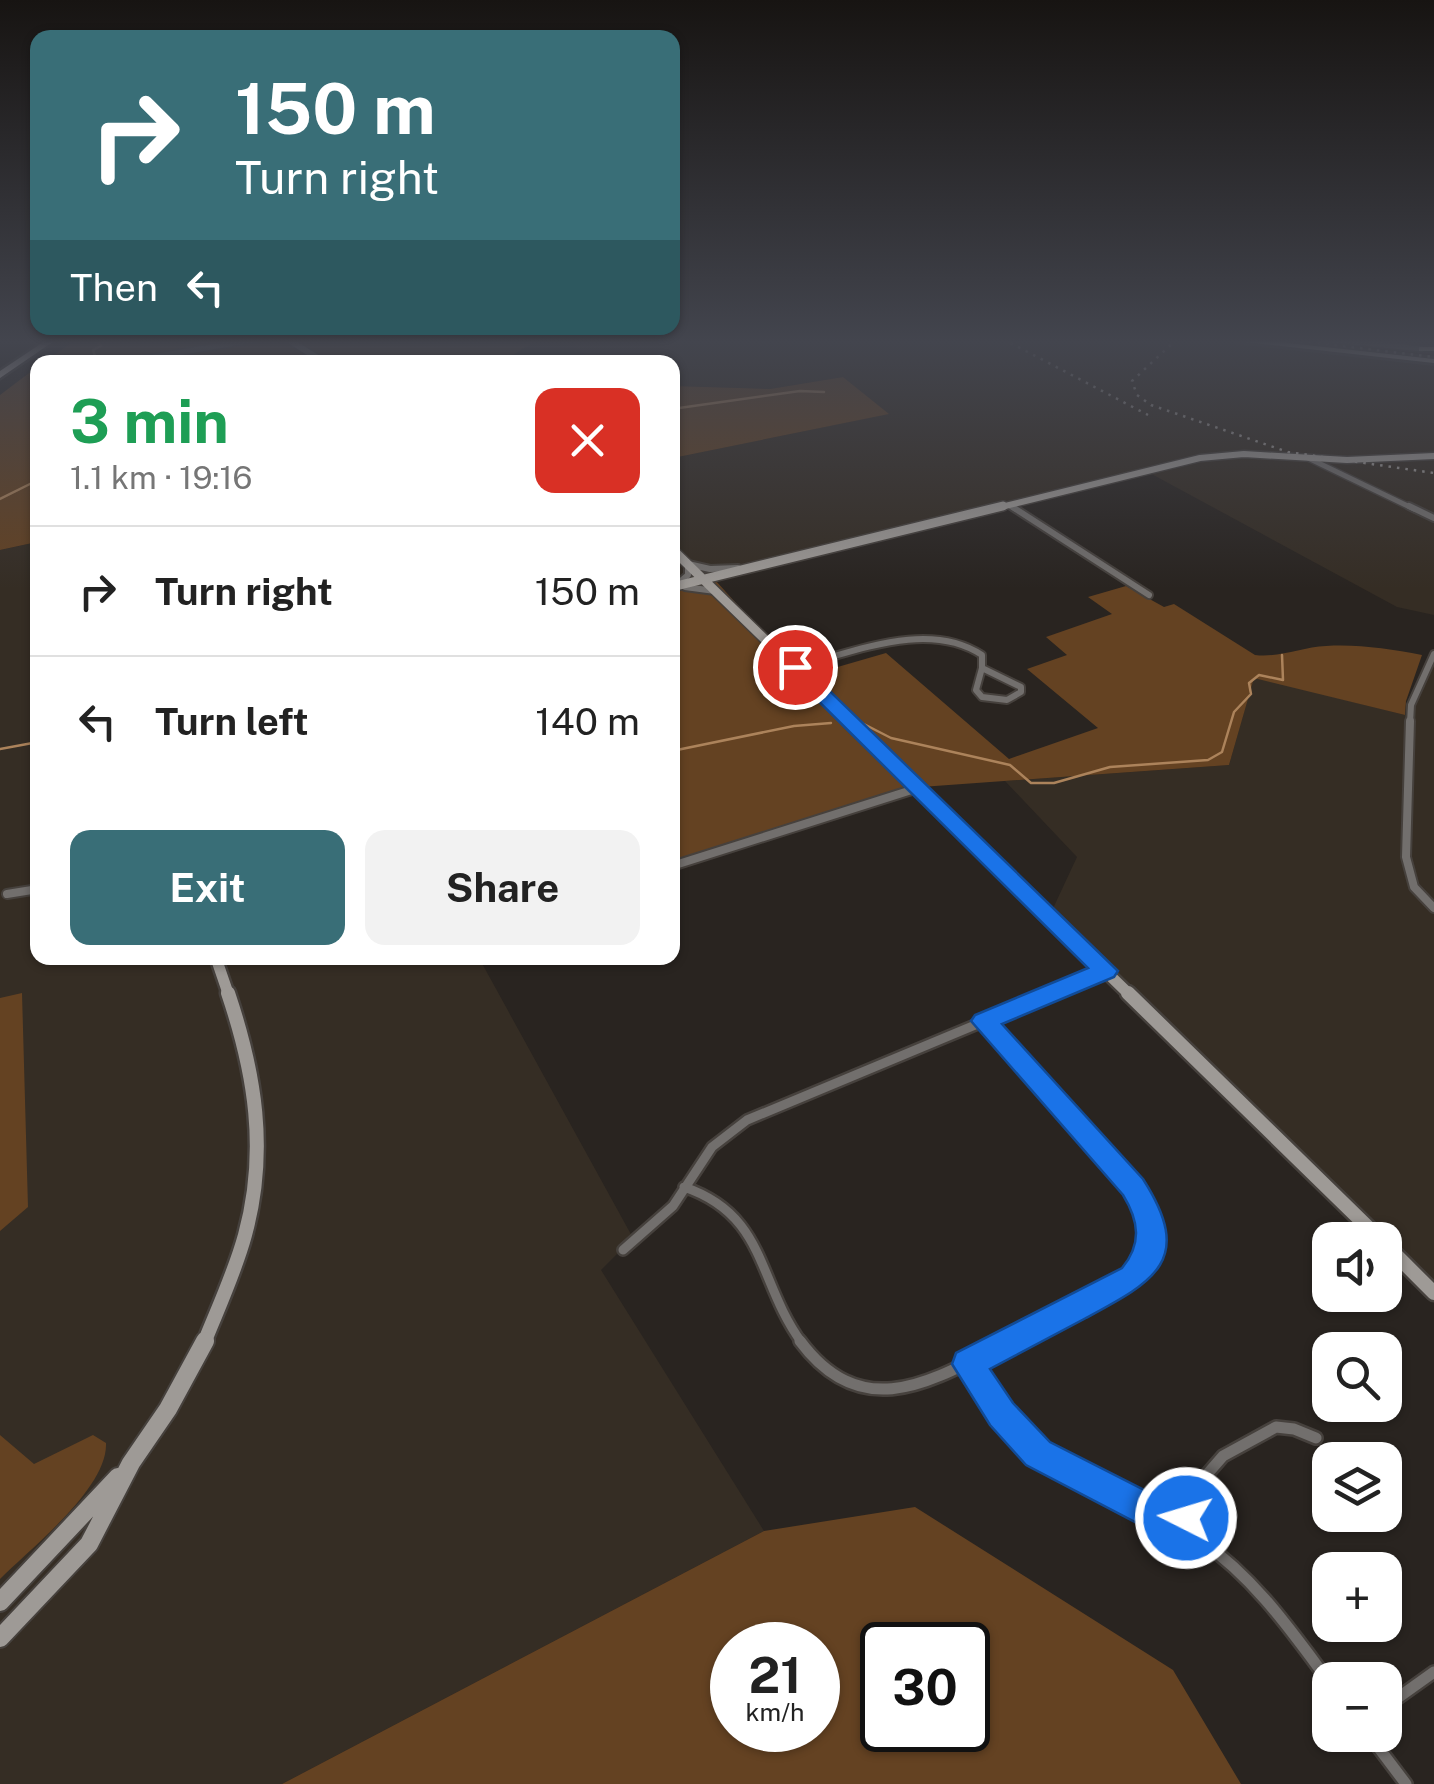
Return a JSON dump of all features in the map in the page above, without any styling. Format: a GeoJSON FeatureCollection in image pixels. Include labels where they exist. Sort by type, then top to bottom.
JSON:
{"type":"FeatureCollection","features":[{"type":"Feature","properties":{"kind":"street"},"geometry":{"type":"LineString","coordinates":[[680,585],[1200,458],[1434,456]]}},
{"type":"Feature","properties":{"kind":"street"},"geometry":{"type":"LineString","coordinates":[[1306,458],[1434,518]]}},
{"type":"Feature","properties":{"kind":"street"},"geometry":{"type":"LineString","coordinates":[[1010,505],[1149,595]]}},
{"type":"Feature","properties":{"kind":"street"},"geometry":{"type":"LineString","coordinates":[[680,556],[795,667],[850,728],[918,788],[1363,1222]]}},
{"type":"Feature","properties":{"kind":"street"},"geometry":{"type":"LineString","coordinates":[[688,564],[710,569],[747,567]]}},
{"type":"Feature","properties":{"kind":"street"},"geometry":{"type":"LineString","coordinates":[[680,582],[687,577],[688,564]]}},
{"type":"Feature","properties":{"kind":"street"},"geometry":{"type":"LineString","coordinates":[[680,587],[718,592]]}},
{"type":"Feature","properties":{"kind":"street"},"geometry":{"type":"LineString","coordinates":[[795,667],[929,637],[968,646],[982,655],[976,690],[982,697],[1007,700],[1022,692],[1021,687],[982,668]]}},
{"type":"Feature","properties":{"kind":"street"},"geometry":{"type":"LineString","coordinates":[[1434,654],[1411,705],[1406,857],[1414,887],[1434,908]]}},
{"type":"Feature","properties":{"kind":"street"},"geometry":{"type":"LineString","coordinates":[[680,863],[918,788]]}},
{"type":"Feature","properties":{"kind":"street"},"geometry":{"type":"LineString","coordinates":[[7,894],[30,890]]}},
{"type":"Feature","properties":{"kind":"street"},"geometry":{"type":"LineString","coordinates":[[0,1638],[88,1544],[132,1463],[168,1410],[228,1291],[254,1194],[259,1118],[255,1084],[218,965]]}},
{"type":"Feature","properties":{"kind":"street"},"geometry":{"type":"LineString","coordinates":[[623,1250],[661,1220],[712,1147],[747,1120],[1106,971]]}},
{"type":"Feature","properties":{"kind":"street"},"geometry":{"type":"LineString","coordinates":[[684,1187],[716,1200],[742,1222],[810,1358],[834,1378],[856,1389],[898,1392],[968,1364],[1133,1278],[1148,1259],[1152,1231],[1146,1208],[1133,1187],[984,1021]]}},
{"type":"Feature","properties":{"kind":"street"},"geometry":{"type":"LineString","coordinates":[[1402,1261],[1434,1293]]}},
{"type":"Feature","properties":{"kind":"street"},"geometry":{"type":"LineString","coordinates":[[968,1364],[1002,1414],[1038,1454],[1187,1531],[1220,1555],[1254,1587],[1313,1662]]}},
{"type":"Feature","properties":{"kind":"street"},"geometry":{"type":"LineString","coordinates":[[1187,1531],[1191,1496],[1209,1466],[1221,1456],[1264,1430],[1284,1426],[1316,1438]]}},
{"type":"Feature","properties":{"kind":"street"},"geometry":{"type":"LineString","coordinates":[[0,1602],[132,1463]]}},
{"type":"Feature","properties":{"kind":"street"},"geometry":{"type":"LineString","coordinates":[[1402,1694],[1434,1672]]}},
{"type":"Feature","properties":{"kind":"street"},"geometry":{"type":"LineString","coordinates":[[1382,1752],[1406,1784]]}},
{"type":"Feature","properties":{"kind":"shaded area"},"geometry":{"type":"Polygon","coordinates":[[[0,422],[30,422],[30,544],[0,550],[0,422]]]}},
{"type":"Feature","properties":{"kind":"shaded area"},"geometry":{"type":"Polygon","coordinates":[[[680,422],[848,422],[680,457],[680,422]]]}},
{"type":"Feature","properties":{"kind":"shaded area"},"geometry":{"type":"Polygon","coordinates":[[[847,422],[1434,422],[1434,615],[1397,607],[1146,471],[680,589],[680,457],[847,422]]]}},
{"type":"Feature","properties":{"kind":"shaded area"},"geometry":{"type":"Polygon","coordinates":[[[30,544],[30,965],[483,965],[633,1238],[601,1270],[764,1531],[282,1784],[0,1784],[0,550],[30,544]]]}},
{"type":"Feature","properties":{"kind":"shaded area"},"geometry":{"type":"Polygon","coordinates":[[[715,580],[803,677],[886,653],[1009,759],[1098,728],[1027,669],[1067,655],[1046,637],[1112,614],[1088,597],[1126,586],[1164,607],[1174,604],[1255,655],[1338,646],[1422,655],[1405,715],[1254,678],[1229,765],[921,787],[680,864],[680,589],[715,580]]]}},
{"type":"Feature","properties":{"kind":"shaded area"},"geometry":{"type":"Polygon","coordinates":[[[1434,661],[1434,1301],[1402,1270],[1402,1222],[1353,1222],[1049,917],[1077,857],[1005,781],[1229,765],[1254,677],[1409,716],[1434,661]]]}},
{"type":"Feature","properties":{"kind":"shaded area"},"geometry":{"type":"Polygon","coordinates":[[[22,993],[28,1207],[0,1231],[0,998],[22,993]]]}},
{"type":"Feature","properties":{"kind":"shaded area"},"geometry":{"type":"Polygon","coordinates":[[[0,1435],[34,1464],[93,1435],[106,1443],[95,1479],[82,1498],[0,1579],[0,1435]]]}},
{"type":"Feature","properties":{"kind":"shaded area"},"geometry":{"type":"Polygon","coordinates":[[[915,1507],[1173,1670],[1241,1784],[282,1784],[764,1531],[915,1507]]]}},
{"type":"Feature","properties":{"kind":"waterway"},"geometry":{"type":"LineString","coordinates":[[0,499],[30,484]]}},
{"type":"Feature","properties":{"kind":"waterway"},"geometry":{"type":"LineString","coordinates":[[856,720],[891,738],[1010,765],[1031,783],[1054,783],[1110,767],[1208,760],[1222,752],[1234,712],[1251,694],[1249,683],[1259,675],[1283,680],[1282,655]]}},
{"type":"Feature","properties":{"kind":"waterway"},"geometry":{"type":"LineString","coordinates":[[680,749],[794,726],[831,723]]}},
{"type":"Feature","properties":{"kind":"waterway"},"geometry":{"type":"LineString","coordinates":[[0,749],[30,743]]}},
{"type":"Feature","properties":{"kind":"railway"},"geometry":{"type":"LineString","coordinates":[[1201,422],[1288,452],[1434,473]]}},
{"type":"Feature","properties":{"kind":"route"},"geometry":{"type":"LineString","coordinates":[[795,667],[1106,971],[984,1021],[1133,1187],[1146,1208],[1152,1231],[1148,1259],[1133,1278],[968,1364],[1002,1414],[1038,1454],[1187,1531],[1186,1518]]}}]}
